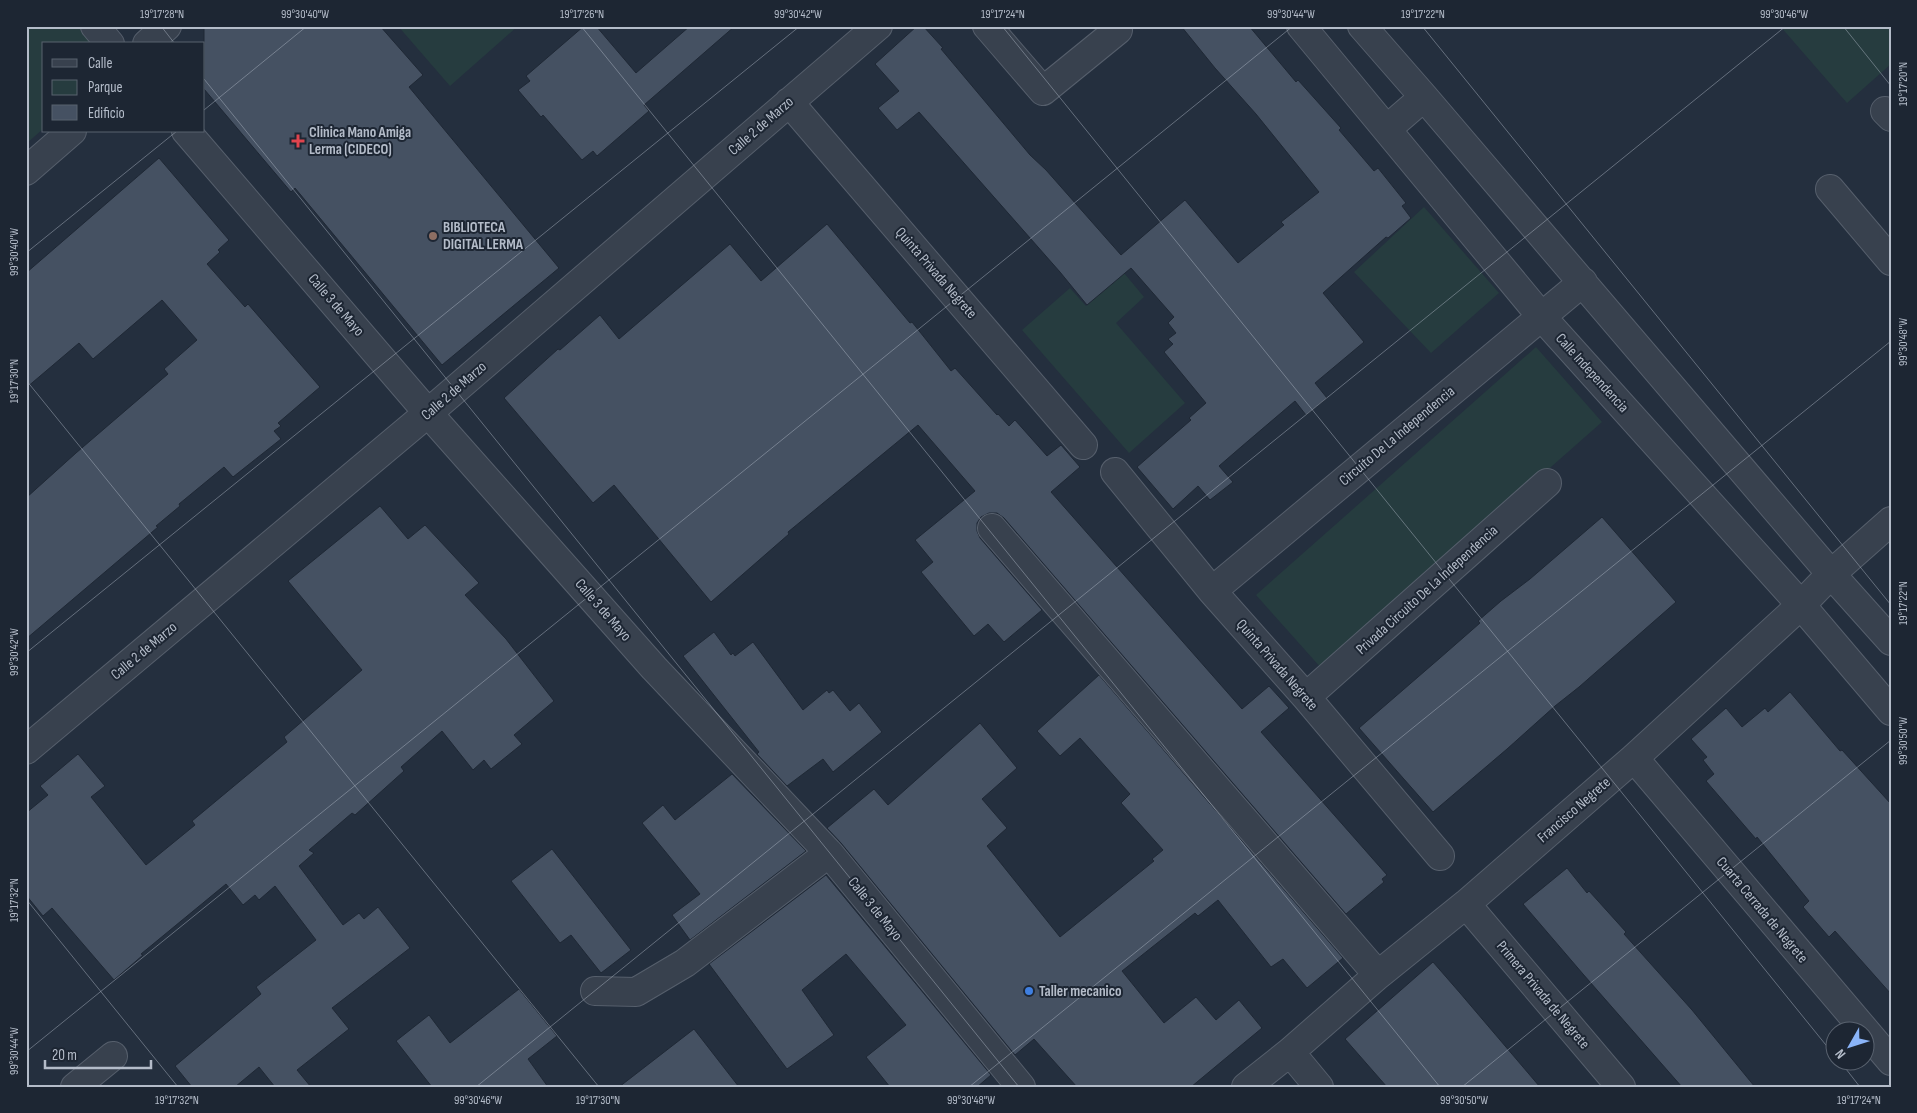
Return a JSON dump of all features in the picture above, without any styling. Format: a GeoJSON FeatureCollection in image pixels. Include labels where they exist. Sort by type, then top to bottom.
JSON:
{"type":"FeatureCollection","features":[{"type":"Feature","properties":{"kind":"street"},"geometry":{"type":"LineString","coordinates":[[95,26],[108,42]]}},
{"type":"Feature","properties":{"kind":"street"},"geometry":{"type":"LineString","coordinates":[[149,42],[167,26]]}},
{"type":"Feature","properties":{"kind":"street","name":"Calle 2 de Marzo"},"geometry":{"type":"LineString","coordinates":[[26,750],[428,413],[878,26]]}},
{"type":"Feature","properties":{"kind":"street"},"geometry":{"type":"LineString","coordinates":[[987,26],[1043,91],[1118,30]]}},
{"type":"Feature","properties":{"kind":"street","name":"Calle Independencia"},"geometry":{"type":"LineString","coordinates":[[1301,26],[1541,316],[1801,605],[1891,711]]}},
{"type":"Feature","properties":{"kind":"street"},"geometry":{"type":"LineString","coordinates":[[1362,26],[1831,574],[1891,641]]}},
{"type":"Feature","properties":{"kind":"street"},"geometry":{"type":"LineString","coordinates":[[1387,129],[1424,97]]}},
{"type":"Feature","properties":{"kind":"street","name":"Quinta Privada Negrete"},"geometry":{"type":"LineString","coordinates":[[789,102],[1083,445]]}},
{"type":"Feature","properties":{"kind":"street"},"geometry":{"type":"LineString","coordinates":[[26,171],[71,132]]}},
{"type":"Feature","properties":{"kind":"street","name":"Calle 3 de Mayo"},"geometry":{"type":"LineString","coordinates":[[187,132],[428,413],[654,668],[829,853],[1021,1087]]}},
{"type":"Feature","properties":{"kind":"street"},"geometry":{"type":"LineString","coordinates":[[1830,189],[1891,261]]}},
{"type":"Feature","properties":{"kind":"street","name":"Circuito De La Independencia"},"geometry":{"type":"LineString","coordinates":[[1212,591],[1583,282]]}},
{"type":"Feature","properties":{"kind":"street","name":"Quinta Privada Negrete"},"geometry":{"type":"LineString","coordinates":[[1115,472],[1212,591],[1306,697],[1440,856]]}},
{"type":"Feature","properties":{"kind":"street","name":"Privada Circuito De La Independencia"},"geometry":{"type":"LineString","coordinates":[[1306,697],[1547,483]]}},
{"type":"Feature","properties":{"kind":"street","name":"Francisco Negrete"},"geometry":{"type":"LineString","coordinates":[[1246,1087],[1290,1052],[1378,974],[1466,904],[1634,758],[1801,605],[1831,574],[1891,521]]}},
{"type":"Feature","properties":{"kind":"street"},"geometry":{"type":"LineString","coordinates":[[992,528],[1378,974]]}},
{"type":"Feature","properties":{"kind":"street","name":"Cuarta Cerrada de Negrete"},"geometry":{"type":"LineString","coordinates":[[1634,758],[1891,1061]]}},
{"type":"Feature","properties":{"kind":"street"},"geometry":{"type":"LineString","coordinates":[[595,991],[636,992],[685,963],[829,853]]}},
{"type":"Feature","properties":{"kind":"street","name":"Primera Privada de Negrete"},"geometry":{"type":"LineString","coordinates":[[1466,904],[1621,1087]]}},
{"type":"Feature","properties":{"kind":"street"},"geometry":{"type":"LineString","coordinates":[[1290,1052],[1319,1087]]}},
{"type":"Feature","properties":{"kind":"street"},"geometry":{"type":"LineString","coordinates":[[75,1087],[113,1056]]}},
{"type":"Feature","properties":{"kind":"green space"},"geometry":{"type":"Polygon","coordinates":[[[26,26],[81,26],[95,42],[42,42],[42,130],[26,144],[26,26]]]}},
{"type":"Feature","properties":{"kind":"green space"},"geometry":{"type":"Polygon","coordinates":[[[398,26],[518,26],[450,86],[398,26]]]}},
{"type":"Feature","properties":{"kind":"green space"},"geometry":{"type":"Polygon","coordinates":[[[1780,26],[1891,26],[1891,64],[1847,103],[1780,26]]]}},
{"type":"Feature","properties":{"kind":"green space"},"geometry":{"type":"Polygon","coordinates":[[[1424,207],[1499,293],[1431,353],[1354,272],[1424,207]]]}},
{"type":"Feature","properties":{"kind":"green space"},"geometry":{"type":"Polygon","coordinates":[[[1124,273],[1144,297],[1116,323],[1185,403],[1129,453],[1022,330],[1070,288],[1086,306],[1124,273]]]}},
{"type":"Feature","properties":{"kind":"green space"},"geometry":{"type":"Polygon","coordinates":[[[1536,347],[1602,422],[1322,669],[1256,595],[1536,347]]]}},
{"type":"Feature","properties":{"kind":"building"},"geometry":{"type":"Polygon","coordinates":[[[204,26],[380,26],[423,75],[409,87],[559,268],[442,365],[295,188],[291,192],[205,90],[204,26]]]}},
{"type":"Feature","properties":{"kind":"building"},"geometry":{"type":"Polygon","coordinates":[[[584,26],[596,26],[636,73],[690,26],[735,26],[644,105],[649,111],[597,156],[593,151],[582,160],[543,115],[541,117],[518,90],[530,81],[526,76],[584,26]]]}},
{"type":"Feature","properties":{"kind":"building"},"geometry":{"type":"Polygon","coordinates":[[[917,26],[923,26],[943,48],[941,49],[1030,155],[1046,170],[1121,255],[1185,200],[1238,263],[1284,225],[1281,222],[1319,192],[1181,26],[1249,26],[1296,82],[1298,80],[1341,128],[1339,130],[1374,171],[1378,168],[1406,203],[1402,206],[1411,218],[1388,238],[1386,237],[1323,293],[1364,342],[1315,383],[1327,398],[1306,415],[1295,401],[1219,466],[1233,482],[1210,500],[1198,486],[1173,509],[1137,467],[1191,420],[1189,418],[1206,403],[1164,352],[1173,344],[1168,339],[1176,333],[1168,323],[1174,317],[1131,268],[1087,305],[919,112],[897,130],[878,108],[899,91],[875,64],[917,26]]]}},
{"type":"Feature","properties":{"kind":"building"},"geometry":{"type":"Polygon","coordinates":[[[159,158],[229,240],[207,264],[245,307],[248,304],[320,387],[278,423],[281,426],[274,431],[281,439],[233,477],[224,467],[179,504],[180,506],[156,526],[158,527],[26,639],[26,498],[168,374],[164,369],[197,340],[162,300],[93,359],[79,343],[26,388],[26,273],[159,158]]]}},
{"type":"Feature","properties":{"kind":"building"},"geometry":{"type":"Polygon","coordinates":[[[827,224],[910,323],[912,322],[951,371],[955,368],[1009,426],[1015,420],[1047,456],[1061,445],[1080,467],[1051,492],[1242,709],[1269,686],[1289,708],[1261,732],[1387,875],[1382,879],[1384,882],[1346,914],[1004,518],[997,513],[989,513],[981,517],[977,523],[977,531],[980,538],[1042,610],[1004,642],[988,624],[974,636],[921,572],[933,562],[915,540],[975,491],[918,425],[788,532],[789,534],[711,602],[614,485],[593,503],[504,398],[558,349],[560,350],[600,315],[619,339],[730,244],[761,281],[827,224]]]}},
{"type":"Feature","properties":{"kind":"building"},"geometry":{"type":"Polygon","coordinates":[[[380,506],[408,539],[425,525],[479,583],[465,595],[506,639],[554,701],[514,735],[522,744],[491,769],[484,760],[473,770],[442,731],[401,767],[404,771],[355,815],[352,813],[309,850],[314,853],[299,866],[343,925],[359,913],[364,919],[378,907],[410,948],[332,1008],[349,1029],[297,1070],[311,1087],[275,1087],[259,1067],[235,1087],[192,1087],[175,1066],[261,994],[256,987],[316,940],[275,886],[259,900],[255,895],[243,905],[226,884],[141,954],[143,955],[114,980],[52,908],[43,916],[26,895],[26,813],[48,795],[40,786],[78,754],[105,786],[91,797],[146,865],[195,825],[192,821],[287,742],[284,737],[362,670],[288,581],[380,506]]]}},
{"type":"Feature","properties":{"kind":"building"},"geometry":{"type":"Polygon","coordinates":[[[1602,517],[1676,602],[1433,812],[1359,728],[1480,623],[1478,621],[1501,601],[1530,579],[1602,517]]]}},
{"type":"Feature","properties":{"kind":"building"},"geometry":{"type":"Polygon","coordinates":[[[714,632],[731,655],[733,653],[735,656],[753,642],[803,710],[827,690],[829,693],[833,690],[850,711],[859,703],[882,732],[833,772],[823,759],[787,786],[757,754],[759,752],[683,656],[714,632]]]}},
{"type":"Feature","properties":{"kind":"building"},"geometry":{"type":"Polygon","coordinates":[[[1099,675],[1343,958],[1307,988],[1283,959],[1271,967],[1218,900],[1198,916],[1195,913],[1122,971],[1164,1023],[1196,997],[1216,1020],[1239,1000],[1262,1028],[1191,1087],[1077,1087],[1034,1039],[1015,1055],[827,828],[874,789],[888,805],[980,723],[1017,768],[982,799],[1007,828],[987,846],[1060,937],[1154,861],[1152,859],[1163,850],[1121,803],[1130,794],[1080,738],[1060,756],[1037,731],[1099,675]]]}},
{"type":"Feature","properties":{"kind":"building"},"geometry":{"type":"Polygon","coordinates":[[[1790,692],[1840,751],[1842,750],[1891,804],[1891,994],[1835,931],[1829,937],[1803,907],[1809,901],[1757,837],[1756,839],[1706,781],[1714,774],[1703,760],[1707,757],[1691,739],[1726,708],[1742,727],[1765,708],[1768,712],[1790,692]]]}},
{"type":"Feature","properties":{"kind":"building"},"geometry":{"type":"Polygon","coordinates":[[[732,774],[806,851],[690,940],[672,915],[700,894],[642,823],[663,805],[675,820],[732,774]]]}},
{"type":"Feature","properties":{"kind":"building"},"geometry":{"type":"Polygon","coordinates":[[[552,849],[631,950],[601,973],[571,935],[560,943],[511,881],[552,849]]]}},
{"type":"Feature","properties":{"kind":"building"},"geometry":{"type":"Polygon","coordinates":[[[1567,868],[1587,893],[1589,891],[1626,932],[1624,934],[1692,1010],[1755,1087],[1682,1087],[1583,974],[1523,904],[1567,868]]]}},
{"type":"Feature","properties":{"kind":"building"},"geometry":{"type":"Polygon","coordinates":[[[826,875],[991,1075],[977,1087],[890,1087],[866,1057],[906,1025],[846,954],[802,990],[834,1035],[787,1069],[709,964],[826,875]]]}},
{"type":"Feature","properties":{"kind":"building"},"geometry":{"type":"Polygon","coordinates":[[[1433,962],[1540,1087],[1387,1087],[1345,1039],[1433,962]]]}},
{"type":"Feature","properties":{"kind":"building"},"geometry":{"type":"Polygon","coordinates":[[[519,989],[557,1036],[528,1059],[548,1087],[432,1087],[396,1041],[429,1015],[450,1043],[519,989]]]}},
{"type":"Feature","properties":{"kind":"building"},"geometry":{"type":"Polygon","coordinates":[[[694,1029],[739,1087],[619,1087],[694,1029]]]}},
{"type":"Feature","properties":{"kind":"place","name":"Clinica Mano Amiga Lerma (CIDECO)"},"geometry":{"type":"Point","coordinates":[298,141]}},
{"type":"Feature","properties":{"kind":"place","name":"BIBLIOTECA DIGITAL LERMA"},"geometry":{"type":"Point","coordinates":[433,236]}},
{"type":"Feature","properties":{"kind":"place","name":"Taller mecanico"},"geometry":{"type":"Point","coordinates":[1029,991]}}]}
